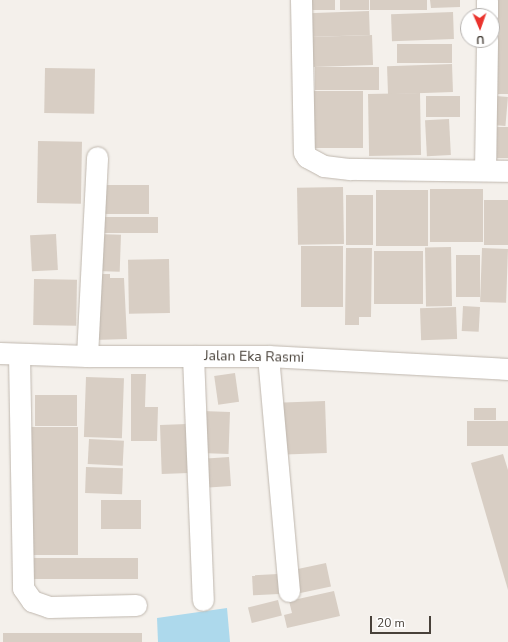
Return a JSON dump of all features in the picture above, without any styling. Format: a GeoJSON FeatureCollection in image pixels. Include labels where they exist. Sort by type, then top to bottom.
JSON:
{"type":"FeatureCollection","features":[{"type":"Feature","properties":{"kind":"street"},"geometry":{"type":"LineString","coordinates":[[301,0],[304,152],[307,157],[324,166],[350,169],[508,170]]}},
{"type":"Feature","properties":{"kind":"street"},"geometry":{"type":"LineString","coordinates":[[485,170],[487,48]]}},
{"type":"Feature","properties":{"kind":"street"},"geometry":{"type":"LineString","coordinates":[[87,356],[96,157]]}},
{"type":"Feature","properties":{"kind":"street"},"geometry":{"type":"LineString","coordinates":[[10,354],[23,588],[32,601],[49,607],[136,605]]}},
{"type":"Feature","properties":{"kind":"street","name":"Jalan Eka Rasmi"},"geometry":{"type":"LineString","coordinates":[[10,354],[87,356],[268,356],[508,369]]}},
{"type":"Feature","properties":{"kind":"street"},"geometry":{"type":"LineString","coordinates":[[193,356],[203,600]]}},
{"type":"Feature","properties":{"kind":"street"},"geometry":{"type":"LineString","coordinates":[[268,356],[289,591]]}},
{"type":"Feature","properties":{"kind":"water"},"geometry":{"type":"Polygon","coordinates":[[[227,608],[230,642],[158,642],[157,618],[227,608]]]}},
{"type":"Feature","properties":{"kind":"building"},"geometry":{"type":"Polygon","coordinates":[[[304,0],[335,0],[335,10],[304,10],[304,0]]]}},
{"type":"Feature","properties":{"kind":"building"},"geometry":{"type":"Polygon","coordinates":[[[340,0],[369,0],[369,10],[340,10],[340,0]]]}},
{"type":"Feature","properties":{"kind":"building"},"geometry":{"type":"Polygon","coordinates":[[[370,0],[427,0],[427,10],[370,10],[370,0]]]}},
{"type":"Feature","properties":{"kind":"building"},"geometry":{"type":"Polygon","coordinates":[[[430,0],[460,0],[460,7],[431,8],[430,0]]]}},
{"type":"Feature","properties":{"kind":"building"},"geometry":{"type":"Polygon","coordinates":[[[498,0],[508,0],[508,94],[498,94],[500,8],[498,8],[498,0]]]}},
{"type":"Feature","properties":{"kind":"building"},"geometry":{"type":"Polygon","coordinates":[[[369,11],[370,35],[309,37],[308,13],[369,11]]]}},
{"type":"Feature","properties":{"kind":"building"},"geometry":{"type":"Polygon","coordinates":[[[453,12],[454,39],[392,41],[391,14],[453,12]]]}},
{"type":"Feature","properties":{"kind":"building"},"geometry":{"type":"Polygon","coordinates":[[[372,35],[373,65],[305,67],[304,37],[372,35]]]}},
{"type":"Feature","properties":{"kind":"building"},"geometry":{"type":"Polygon","coordinates":[[[397,44],[452,44],[452,63],[397,63],[397,44]]]}},
{"type":"Feature","properties":{"kind":"building"},"geometry":{"type":"Polygon","coordinates":[[[452,64],[453,92],[388,94],[387,66],[452,64]]]}},
{"type":"Feature","properties":{"kind":"building"},"geometry":{"type":"Polygon","coordinates":[[[315,67],[379,67],[379,90],[315,90],[315,67]]]}},
{"type":"Feature","properties":{"kind":"building"},"geometry":{"type":"Polygon","coordinates":[[[45,68],[95,69],[94,114],[44,113],[45,68]]]}},
{"type":"Feature","properties":{"kind":"building"},"geometry":{"type":"Polygon","coordinates":[[[307,91],[363,91],[363,148],[307,148],[307,91]]]}},
{"type":"Feature","properties":{"kind":"building"},"geometry":{"type":"Polygon","coordinates":[[[420,93],[421,155],[369,156],[368,94],[420,93]]]}},
{"type":"Feature","properties":{"kind":"building"},"geometry":{"type":"Polygon","coordinates":[[[426,96],[460,96],[460,117],[426,117],[426,96]]]}},
{"type":"Feature","properties":{"kind":"building"},"geometry":{"type":"Polygon","coordinates":[[[496,96],[508,97],[505,126],[493,125],[496,96]]]}},
{"type":"Feature","properties":{"kind":"building"},"geometry":{"type":"Polygon","coordinates":[[[449,119],[451,155],[427,156],[425,120],[449,119]]]}},
{"type":"Feature","properties":{"kind":"building"},"geometry":{"type":"Polygon","coordinates":[[[497,127],[508,127],[508,158],[497,158],[497,127]]]}},
{"type":"Feature","properties":{"kind":"building"},"geometry":{"type":"Polygon","coordinates":[[[38,141],[82,142],[81,204],[37,203],[38,141]]]}},
{"type":"Feature","properties":{"kind":"building"},"geometry":{"type":"Polygon","coordinates":[[[98,185],[149,185],[149,214],[98,214],[98,185]]]}},
{"type":"Feature","properties":{"kind":"building"},"geometry":{"type":"Polygon","coordinates":[[[343,187],[344,244],[298,245],[297,188],[343,187]]]}},
{"type":"Feature","properties":{"kind":"building"},"geometry":{"type":"Polygon","coordinates":[[[430,189],[483,189],[483,242],[430,242],[430,189]]]}},
{"type":"Feature","properties":{"kind":"building"},"geometry":{"type":"Polygon","coordinates":[[[376,190],[428,190],[428,246],[376,246],[376,190]]]}},
{"type":"Feature","properties":{"kind":"building"},"geometry":{"type":"Polygon","coordinates":[[[346,195],[373,195],[373,245],[346,245],[346,195]]]}},
{"type":"Feature","properties":{"kind":"building"},"geometry":{"type":"Polygon","coordinates":[[[484,200],[508,200],[508,245],[484,245],[484,200]]]}},
{"type":"Feature","properties":{"kind":"building"},"geometry":{"type":"Polygon","coordinates":[[[97,217],[158,217],[158,233],[97,233],[97,217]]]}},
{"type":"Feature","properties":{"kind":"building"},"geometry":{"type":"Polygon","coordinates":[[[56,234],[58,270],[32,271],[30,235],[56,234]]]}},
{"type":"Feature","properties":{"kind":"building"},"geometry":{"type":"Polygon","coordinates":[[[97,234],[121,235],[120,272],[96,271],[97,234]]]}},
{"type":"Feature","properties":{"kind":"building"},"geometry":{"type":"Polygon","coordinates":[[[301,246],[343,246],[343,307],[301,307],[301,246]]]}},
{"type":"Feature","properties":{"kind":"building"},"geometry":{"type":"Polygon","coordinates":[[[425,247],[451,247],[452,306],[426,306],[425,247]]]}},
{"type":"Feature","properties":{"kind":"building"},"geometry":{"type":"Polygon","coordinates":[[[346,248],[372,248],[371,317],[359,317],[359,325],[345,325],[346,248]]]}},
{"type":"Feature","properties":{"kind":"building"},"geometry":{"type":"Polygon","coordinates":[[[482,248],[508,249],[506,303],[480,302],[482,248]]]}},
{"type":"Feature","properties":{"kind":"building"},"geometry":{"type":"Polygon","coordinates":[[[374,251],[423,251],[423,304],[374,304],[374,251]]]}},
{"type":"Feature","properties":{"kind":"building"},"geometry":{"type":"Polygon","coordinates":[[[456,255],[480,255],[480,297],[456,297],[456,255]]]}},
{"type":"Feature","properties":{"kind":"building"},"geometry":{"type":"Polygon","coordinates":[[[169,259],[170,313],[129,314],[128,260],[169,259]]]}},
{"type":"Feature","properties":{"kind":"building"},"geometry":{"type":"Polygon","coordinates":[[[92,274],[110,274],[110,278],[124,278],[127,339],[94,340],[92,274]]]}},
{"type":"Feature","properties":{"kind":"building"},"geometry":{"type":"Polygon","coordinates":[[[34,279],[77,280],[76,326],[33,325],[34,279]]]}},
{"type":"Feature","properties":{"kind":"building"},"geometry":{"type":"Polygon","coordinates":[[[463,306],[480,307],[479,332],[462,331],[463,306]]]}},
{"type":"Feature","properties":{"kind":"building"},"geometry":{"type":"Polygon","coordinates":[[[456,307],[457,339],[421,340],[420,308],[456,307]]]}},
{"type":"Feature","properties":{"kind":"building"},"geometry":{"type":"Polygon","coordinates":[[[235,373],[239,402],[218,405],[214,376],[235,373]]]}},
{"type":"Feature","properties":{"kind":"building"},"geometry":{"type":"Polygon","coordinates":[[[131,374],[146,374],[145,407],[158,407],[157,441],[131,441],[131,374]]]}},
{"type":"Feature","properties":{"kind":"building"},"geometry":{"type":"Polygon","coordinates":[[[86,377],[124,378],[122,438],[84,437],[86,377]]]}},
{"type":"Feature","properties":{"kind":"building"},"geometry":{"type":"Polygon","coordinates":[[[35,395],[77,395],[77,426],[35,426],[35,395]]]}},
{"type":"Feature","properties":{"kind":"building"},"geometry":{"type":"Polygon","coordinates":[[[325,401],[327,453],[279,455],[277,403],[325,401]]]}},
{"type":"Feature","properties":{"kind":"building"},"geometry":{"type":"Polygon","coordinates":[[[474,408],[496,408],[496,420],[474,420],[474,408]]]}},
{"type":"Feature","properties":{"kind":"building"},"geometry":{"type":"Polygon","coordinates":[[[202,411],[230,412],[229,454],[201,453],[202,411]]]}},
{"type":"Feature","properties":{"kind":"building"},"geometry":{"type":"Polygon","coordinates":[[[467,421],[508,421],[508,446],[467,446],[467,421]]]}},
{"type":"Feature","properties":{"kind":"building"},"geometry":{"type":"Polygon","coordinates":[[[187,424],[189,473],[162,474],[160,425],[187,424]]]}},
{"type":"Feature","properties":{"kind":"building"},"geometry":{"type":"Polygon","coordinates":[[[31,427],[78,427],[78,555],[31,555],[31,427]]]}},
{"type":"Feature","properties":{"kind":"building"},"geometry":{"type":"Polygon","coordinates":[[[89,439],[124,441],[123,466],[88,464],[89,439]]]}},
{"type":"Feature","properties":{"kind":"building"},"geometry":{"type":"Polygon","coordinates":[[[503,454],[508,470],[508,590],[471,463],[503,454]]]}},
{"type":"Feature","properties":{"kind":"building"},"geometry":{"type":"Polygon","coordinates":[[[229,457],[231,486],[205,488],[203,459],[229,457]]]}},
{"type":"Feature","properties":{"kind":"building"},"geometry":{"type":"Polygon","coordinates":[[[86,467],[123,468],[122,494],[85,493],[86,467]]]}},
{"type":"Feature","properties":{"kind":"building"},"geometry":{"type":"Polygon","coordinates":[[[101,500],[141,500],[141,529],[101,529],[101,500]]]}},
{"type":"Feature","properties":{"kind":"building"},"geometry":{"type":"Polygon","coordinates":[[[30,558],[138,558],[138,579],[30,579],[30,558]]]}},
{"type":"Feature","properties":{"kind":"building"},"geometry":{"type":"Polygon","coordinates":[[[326,563],[331,586],[296,594],[291,570],[326,563]]]}},
{"type":"Feature","properties":{"kind":"building"},"geometry":{"type":"Polygon","coordinates":[[[278,574],[279,594],[253,595],[252,575],[278,574]]]}},
{"type":"Feature","properties":{"kind":"building"},"geometry":{"type":"Polygon","coordinates":[[[334,591],[340,616],[287,628],[284,615],[292,613],[289,601],[334,591]]]}},
{"type":"Feature","properties":{"kind":"building"},"geometry":{"type":"Polygon","coordinates":[[[278,600],[282,616],[252,623],[248,607],[278,600]]]}},
{"type":"Feature","properties":{"kind":"building"},"geometry":{"type":"Polygon","coordinates":[[[3,633],[142,633],[142,642],[3,642],[3,633]]]}}]}
